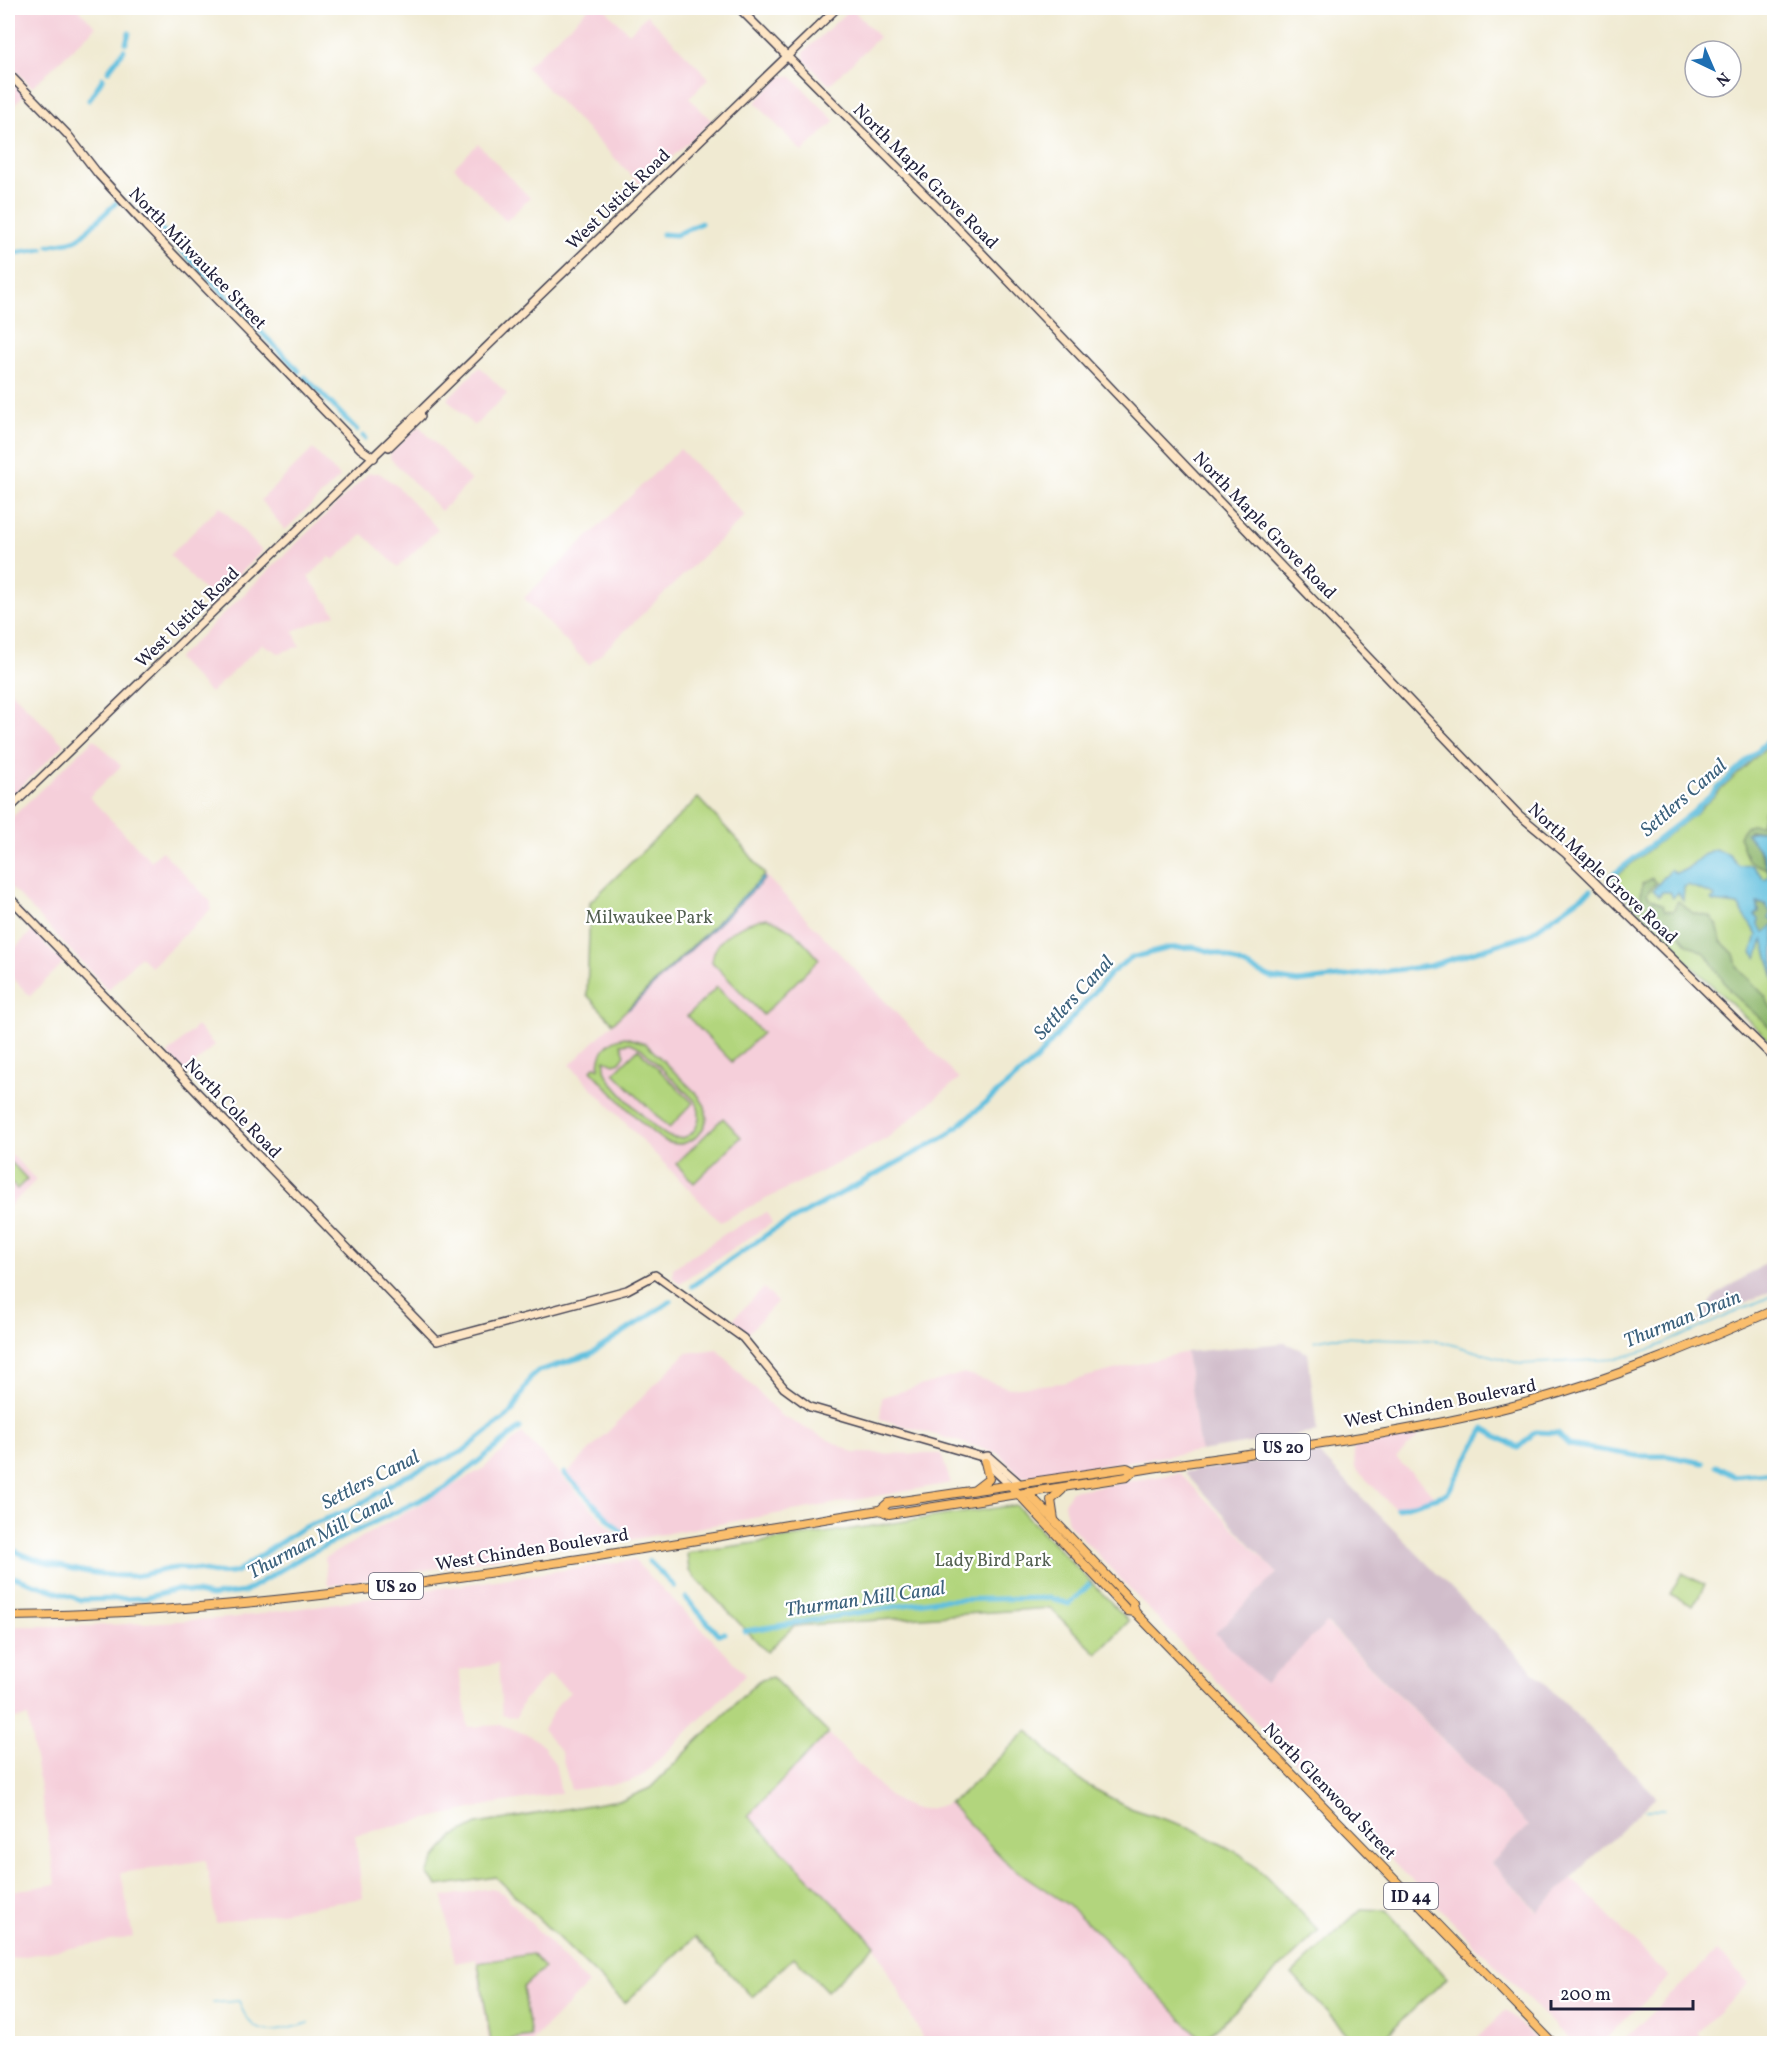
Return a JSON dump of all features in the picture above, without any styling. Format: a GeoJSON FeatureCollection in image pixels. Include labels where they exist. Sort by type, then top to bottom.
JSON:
{"type":"FeatureCollection","features":[{"type":"Feature","properties":{"kind":"main road","name":"North Maple Grove Road"},"geometry":{"type":"LineString","coordinates":[[739,8],[958,228],[1525,822],[1565,853],[1774,1058]]}},
{"type":"Feature","properties":{"kind":"main road","name":"West Ustick Road"},"geometry":{"type":"LineString","coordinates":[[8,810],[374,458],[386,445],[385,442],[417,412],[420,412],[837,8]]}},
{"type":"Feature","properties":{"kind":"main road","name":"North Milwaukee Street"},"geometry":{"type":"LineString","coordinates":[[8,73],[68,135],[99,175],[146,226],[361,449],[374,458]]}},
{"type":"Feature","properties":{"kind":"main road","name":"North Cole Road"},"geometry":{"type":"LineString","coordinates":[[8,896],[437,1341],[627,1290],[655,1275]]}},
{"type":"Feature","properties":{"kind":"main road","name":"North Glenwood Street"},"geometry":{"type":"LineString","coordinates":[[655,1275],[743,1338],[784,1388],[810,1407],[983,1460],[1011,1486],[1128,1611],[1135,1612]]}},
{"type":"Feature","properties":{"kind":"main road","name":"West Chinden Boulevard"},"geometry":{"type":"LineString","coordinates":[[880,1510],[889,1514],[1065,1488],[1127,1477],[1134,1471],[1421,1425],[1511,1406],[1649,1363],[1774,1310]]}},
{"type":"Feature","properties":{"kind":"main road","name":"North Glenwood Street"},"geometry":{"type":"LineString","coordinates":[[983,1460],[988,1456],[996,1461],[1029,1493],[1133,1604],[1135,1612],[1554,2043]]}},
{"type":"Feature","properties":{"kind":"main road"},"geometry":{"type":"LineString","coordinates":[[970,1492],[989,1479],[983,1460]]}},
{"type":"Feature","properties":{"kind":"main road","name":"West Chinden Boulevard"},"geometry":{"type":"LineString","coordinates":[[8,1616],[181,1610],[310,1598],[880,1510],[887,1504],[1127,1468],[1134,1471]]}},
{"type":"Feature","properties":{"kind":"main road"},"geometry":{"type":"LineString","coordinates":[[1054,1521],[1051,1500],[1065,1488]]}},
{"type":"Feature","properties":{"kind":"shaded area"},"geometry":{"type":"Polygon","coordinates":[[[14,8],[77,8],[96,27],[32,87],[8,63],[8,14],[14,8]]]}},
{"type":"Feature","properties":{"kind":"shaded area"},"geometry":{"type":"Polygon","coordinates":[[[589,8],[604,8],[629,33],[647,15],[709,78],[689,98],[712,121],[641,185],[526,67],[589,8]]]}},
{"type":"Feature","properties":{"kind":"shaded area"},"geometry":{"type":"Polygon","coordinates":[[[851,8],[879,37],[829,85],[804,60],[804,52],[851,8]]]}},
{"type":"Feature","properties":{"kind":"shaded area"},"geometry":{"type":"Polygon","coordinates":[[[782,76],[791,76],[835,121],[802,152],[755,102],[782,76]]]}},
{"type":"Feature","properties":{"kind":"shaded area"},"geometry":{"type":"Polygon","coordinates":[[[8,79],[24,95],[8,111],[8,79]]]}},
{"type":"Feature","properties":{"kind":"shaded area"},"geometry":{"type":"Polygon","coordinates":[[[478,144],[530,198],[506,221],[454,167],[478,144]]]}},
{"type":"Feature","properties":{"kind":"shaded area"},"geometry":{"type":"Polygon","coordinates":[[[480,367],[507,394],[474,426],[447,399],[480,367]]]}},
{"type":"Feature","properties":{"kind":"shaded area"},"geometry":{"type":"Polygon","coordinates":[[[419,426],[471,481],[441,511],[390,458],[391,453],[419,426]]]}},
{"type":"Feature","properties":{"kind":"shaded area"},"geometry":{"type":"Polygon","coordinates":[[[313,449],[340,477],[285,530],[261,500],[313,449]]]}},
{"type":"Feature","properties":{"kind":"shaded area"},"geometry":{"type":"Polygon","coordinates":[[[680,449],[745,516],[589,665],[524,598],[680,449]]]}},
{"type":"Feature","properties":{"kind":"shaded area"},"geometry":{"type":"Polygon","coordinates":[[[369,473],[379,473],[397,486],[438,529],[398,567],[363,534],[334,560],[330,557],[308,577],[336,614],[293,631],[300,646],[279,653],[262,644],[210,693],[177,659],[369,473]]]}},
{"type":"Feature","properties":{"kind":"shaded area"},"geometry":{"type":"Polygon","coordinates":[[[220,506],[262,551],[213,600],[170,555],[220,506]]]}},
{"type":"Feature","properties":{"kind":"shaded area"},"geometry":{"type":"Polygon","coordinates":[[[8,688],[64,745],[8,799],[8,688]]]}},
{"type":"Feature","properties":{"kind":"shaded area"},"geometry":{"type":"Polygon","coordinates":[[[94,739],[121,766],[89,797],[151,861],[162,851],[211,902],[211,909],[151,967],[140,956],[108,990],[8,884],[8,821],[94,739]]]}},
{"type":"Feature","properties":{"kind":"shaded area"},"geometry":{"type":"Polygon","coordinates":[[[765,875],[959,1079],[886,1139],[720,1222],[570,1065],[765,875]]]}},
{"type":"Feature","properties":{"kind":"shaded area"},"geometry":{"type":"Polygon","coordinates":[[[32,931],[63,963],[30,996],[8,973],[8,955],[32,931]]]}},
{"type":"Feature","properties":{"kind":"shaded area"},"geometry":{"type":"Polygon","coordinates":[[[197,1026],[214,1045],[186,1073],[168,1054],[197,1026]]]}},
{"type":"Feature","properties":{"kind":"shaded area"},"geometry":{"type":"Polygon","coordinates":[[[8,1151],[36,1180],[8,1208],[8,1151]]]}},
{"type":"Feature","properties":{"kind":"shaded area"},"geometry":{"type":"Polygon","coordinates":[[[767,1212],[772,1223],[680,1283],[673,1278],[673,1268],[729,1231],[767,1212]]]}},
{"type":"Feature","properties":{"kind":"shaded area"},"geometry":{"type":"Polygon","coordinates":[[[1774,1258],[1774,1290],[1696,1325],[1715,1296],[1774,1258]]]}},
{"type":"Feature","properties":{"kind":"shaded area"},"geometry":{"type":"Polygon","coordinates":[[[764,1288],[777,1302],[748,1333],[734,1322],[734,1318],[764,1288]]]}},
{"type":"Feature","properties":{"kind":"shaded area"},"geometry":{"type":"Polygon","coordinates":[[[1285,1343],[1308,1353],[1317,1432],[1200,1451],[1186,1352],[1285,1343]]]}},
{"type":"Feature","properties":{"kind":"shaded area"},"geometry":{"type":"Polygon","coordinates":[[[717,1349],[780,1415],[854,1453],[941,1454],[951,1483],[629,1540],[567,1473],[686,1353],[717,1349]]]}},
{"type":"Feature","properties":{"kind":"shaded area"},"geometry":{"type":"Polygon","coordinates":[[[1186,1352],[1200,1451],[1022,1477],[998,1453],[880,1419],[882,1397],[964,1373],[1010,1388],[1062,1383],[1186,1352]]]}},
{"type":"Feature","properties":{"kind":"shaded area"},"geometry":{"type":"Polygon","coordinates":[[[522,1433],[619,1538],[328,1586],[325,1558],[484,1468],[522,1433]]]}},
{"type":"Feature","properties":{"kind":"shaded area"},"geometry":{"type":"Polygon","coordinates":[[[1420,1435],[1396,1458],[1434,1495],[1398,1512],[1355,1468],[1353,1446],[1420,1435]]]}},
{"type":"Feature","properties":{"kind":"shaded area"},"geometry":{"type":"Polygon","coordinates":[[[1319,1454],[1656,1796],[1538,1911],[1491,1863],[1529,1826],[1327,1623],[1265,1683],[1215,1633],[1277,1573],[1184,1472],[1319,1454]]]}},
{"type":"Feature","properties":{"kind":"shaded area"},"geometry":{"type":"Polygon","coordinates":[[[1180,1473],[1277,1573],[1216,1633],[1326,1623],[1529,1826],[1491,1863],[1537,1911],[1572,1878],[1669,1977],[1601,2043],[1572,2043],[1241,1707],[1068,1523],[1064,1503],[1071,1491],[1180,1473]]]}},
{"type":"Feature","properties":{"kind":"shaded area"},"geometry":{"type":"Polygon","coordinates":[[[634,1560],[746,1674],[643,1775],[628,1782],[571,1790],[561,1752],[543,1730],[558,1704],[570,1692],[549,1674],[523,1701],[516,1718],[502,1715],[498,1664],[459,1670],[468,1727],[502,1725],[531,1736],[544,1747],[555,1764],[561,1793],[498,1803],[355,1835],[363,1898],[216,1923],[206,1860],[121,1873],[133,1937],[8,1959],[8,1892],[56,1884],[28,1717],[8,1720],[8,1626],[90,1626],[231,1618],[634,1560]]]}},
{"type":"Feature","properties":{"kind":"shaded area"},"geometry":{"type":"Polygon","coordinates":[[[829,1734],[888,1795],[900,1803],[912,1808],[928,1809],[949,1803],[1010,1866],[1068,1905],[1205,2043],[925,2043],[875,1945],[747,1815],[829,1734]]]}},
{"type":"Feature","properties":{"kind":"shaded area"},"geometry":{"type":"Polygon","coordinates":[[[491,1888],[504,1894],[588,1984],[533,2040],[533,2043],[478,2043],[489,2041],[476,1959],[455,1963],[443,1897],[491,1888]]]}},
{"type":"Feature","properties":{"kind":"shaded area"},"geometry":{"type":"Polygon","coordinates":[[[1717,1951],[1749,1983],[1697,2033],[1707,2043],[1620,2043],[1717,1951]]]}},
{"type":"Feature","properties":{"kind":"shaded area"},"geometry":{"type":"Polygon","coordinates":[[[1506,2010],[1539,2043],[1478,2043],[1475,2040],[1506,2010]]]}},
{"type":"Feature","properties":{"kind":"green space"},"geometry":{"type":"Polygon","coordinates":[[[1774,740],[1774,1045],[1642,918],[1611,880],[1698,811],[1774,740]]]}},
{"type":"Feature","properties":{"kind":"green space","name":"Milwaukee Park"},"geometry":{"type":"Polygon","coordinates":[[[698,798],[742,845],[765,875],[613,1023],[587,995],[590,902],[698,798]]]}},
{"type":"Feature","properties":{"kind":"green space"},"geometry":{"type":"Polygon","coordinates":[[[1773,805],[1774,816],[1770,812],[1763,830],[1748,831],[1769,870],[1748,861],[1739,836],[1748,826],[1761,825],[1764,811],[1773,805]]]}},
{"type":"Feature","properties":{"kind":"green space"},"geometry":{"type":"Polygon","coordinates":[[[1652,878],[1656,883],[1647,893],[1649,897],[1663,905],[1665,910],[1673,911],[1678,901],[1693,913],[1711,917],[1717,924],[1721,941],[1734,954],[1738,968],[1765,996],[1771,1008],[1774,1009],[1774,1031],[1730,991],[1706,954],[1686,943],[1669,921],[1655,915],[1650,921],[1640,909],[1642,884],[1652,878]]]}},
{"type":"Feature","properties":{"kind":"green space"},"geometry":{"type":"Polygon","coordinates":[[[1757,903],[1767,905],[1774,922],[1771,930],[1765,933],[1758,925],[1755,915],[1759,912],[1757,903]]]}},
{"type":"Feature","properties":{"kind":"green space"},"geometry":{"type":"Polygon","coordinates":[[[767,918],[796,934],[819,959],[763,1015],[712,962],[718,945],[724,938],[740,927],[767,918]]]}},
{"type":"Feature","properties":{"kind":"green space"},"geometry":{"type":"Polygon","coordinates":[[[717,987],[762,1033],[732,1062],[687,1016],[717,987]]]}},
{"type":"Feature","properties":{"kind":"green space"},"geometry":{"type":"Polygon","coordinates":[[[625,1037],[645,1043],[698,1095],[705,1106],[707,1118],[701,1131],[692,1140],[679,1144],[665,1141],[657,1136],[591,1070],[595,1066],[599,1068],[601,1056],[606,1047],[619,1038],[625,1037]],[[631,1043],[621,1044],[625,1055],[620,1062],[614,1064],[605,1060],[607,1074],[628,1101],[664,1134],[678,1138],[691,1134],[698,1123],[696,1102],[641,1048],[631,1043]]]}},
{"type":"Feature","properties":{"kind":"green space"},"geometry":{"type":"Polygon","coordinates":[[[638,1049],[693,1103],[669,1128],[614,1073],[638,1049]]]}},
{"type":"Feature","properties":{"kind":"green space"},"geometry":{"type":"Polygon","coordinates":[[[723,1118],[741,1137],[694,1183],[676,1164],[723,1118]]]}},
{"type":"Feature","properties":{"kind":"green space"},"geometry":{"type":"Polygon","coordinates":[[[12,1163],[27,1179],[17,1189],[8,1180],[8,1167],[12,1163]]]}},
{"type":"Feature","properties":{"kind":"green space","name":"Lady Bird Park"},"geometry":{"type":"Polygon","coordinates":[[[1016,1505],[1129,1621],[1097,1654],[1050,1608],[794,1626],[767,1652],[689,1571],[687,1553],[1016,1505]]]}},
{"type":"Feature","properties":{"kind":"green space"},"geometry":{"type":"Polygon","coordinates":[[[1682,1573],[1705,1585],[1693,1606],[1670,1594],[1682,1573]]]}},
{"type":"Feature","properties":{"kind":"green space"},"geometry":{"type":"Polygon","coordinates":[[[772,1677],[828,1733],[748,1816],[875,1945],[827,1991],[794,1957],[752,1997],[695,1937],[625,2003],[496,1877],[438,1886],[427,1874],[436,1857],[454,1836],[477,1824],[625,1799],[650,1788],[758,1681],[772,1677]]]}},
{"type":"Feature","properties":{"kind":"green space"},"geometry":{"type":"Polygon","coordinates":[[[1028,1730],[1064,1768],[1089,1786],[1130,1808],[1191,1828],[1240,1854],[1267,1877],[1319,1931],[1203,2041],[1068,1905],[1010,1866],[949,1803],[958,1798],[1028,1730]]]}},
{"type":"Feature","properties":{"kind":"green space"},"geometry":{"type":"Polygon","coordinates":[[[1361,1909],[1386,1910],[1447,1978],[1385,2036],[1349,2036],[1292,1974],[1361,1909]]]}},
{"type":"Feature","properties":{"kind":"green space"},"geometry":{"type":"Polygon","coordinates":[[[532,1954],[544,1968],[523,1987],[531,2036],[491,2042],[478,1963],[532,1954]]]}},
{"type":"Feature","properties":{"kind":"water"},"geometry":{"type":"Polygon","coordinates":[[[1770,812],[1774,816],[1774,922],[1769,919],[1771,913],[1765,904],[1757,903],[1759,912],[1755,915],[1759,919],[1758,925],[1765,933],[1774,924],[1774,978],[1763,940],[1757,958],[1752,952],[1757,935],[1738,905],[1713,902],[1711,900],[1715,897],[1714,895],[1688,885],[1684,887],[1683,900],[1678,892],[1673,898],[1670,892],[1662,892],[1659,896],[1653,890],[1671,869],[1675,873],[1681,872],[1704,854],[1715,849],[1729,855],[1739,866],[1752,865],[1764,879],[1767,878],[1769,874],[1763,855],[1746,833],[1763,830],[1770,812]]]}},
{"type":"Feature","properties":{"kind":"water"},"geometry":{"type":"Polygon","coordinates":[[[763,877],[765,879],[628,1010],[763,877]]]}},
{"type":"Feature","properties":{"kind":"waterway"},"geometry":{"type":"LineString","coordinates":[[126,43],[129,33]]}},
{"type":"Feature","properties":{"kind":"waterway"},"geometry":{"type":"LineString","coordinates":[[108,71],[124,50]]}},
{"type":"Feature","properties":{"kind":"waterway"},"geometry":{"type":"LineString","coordinates":[[89,100],[103,78]]}},
{"type":"Feature","properties":{"kind":"waterway"},"geometry":{"type":"LineString","coordinates":[[49,246],[79,238],[116,203]]}},
{"type":"Feature","properties":{"kind":"waterway"},"geometry":{"type":"LineString","coordinates":[[662,234],[676,235],[701,223]]}},
{"type":"Feature","properties":{"kind":"waterway"},"geometry":{"type":"LineString","coordinates":[[157,225],[299,371]]}},
{"type":"Feature","properties":{"kind":"waterway"},"geometry":{"type":"LineString","coordinates":[[8,254],[42,249]]}},
{"type":"Feature","properties":{"kind":"waterway"},"geometry":{"type":"LineString","coordinates":[[305,377],[357,430]]}},
{"type":"Feature","properties":{"kind":"waterway","name":"Settlers Canal"},"geometry":{"type":"LineString","coordinates":[[1609,878],[1692,813],[1774,735]]}},
{"type":"Feature","properties":{"kind":"waterway","name":"Settlers Canal"},"geometry":{"type":"LineString","coordinates":[[692,1286],[772,1231],[946,1136],[1034,1062],[1110,974],[1130,958],[1170,948],[1194,947],[1220,954],[1271,978],[1298,982],[1429,966],[1528,935],[1591,890]]}},
{"type":"Feature","properties":{"kind":"waterway","name":"Thurman Drain"},"geometry":{"type":"LineString","coordinates":[[1314,1341],[1333,1337],[1435,1340],[1521,1364],[1616,1359],[1654,1348],[1774,1295]]}},
{"type":"Feature","properties":{"kind":"waterway","name":"Settlers Canal"},"geometry":{"type":"LineString","coordinates":[[8,1547],[51,1564],[120,1576],[134,1576],[174,1568],[215,1573],[236,1572],[302,1528],[354,1508],[403,1477],[462,1452],[512,1412],[530,1378],[538,1371],[589,1355],[671,1301]]}},
{"type":"Feature","properties":{"kind":"waterway","name":"Thurman Mill Canal"},"geometry":{"type":"LineString","coordinates":[[8,1575],[81,1600],[144,1598],[177,1589],[211,1596],[244,1592],[304,1556],[445,1488],[520,1428]]}},
{"type":"Feature","properties":{"kind":"waterway","name":"Thurman Mill Canal"},"geometry":{"type":"LineString","coordinates":[[1397,1509],[1447,1494],[1484,1429],[1518,1448],[1535,1432],[1557,1433],[1569,1445],[1638,1456],[1668,1456],[1703,1463]]}},
{"type":"Feature","properties":{"kind":"waterway","name":"Thurman Mill Canal"},"geometry":{"type":"LineString","coordinates":[[1716,1466],[1734,1476],[1774,1472]]}},
{"type":"Feature","properties":{"kind":"waterway","name":"Thurman Mill Canal"},"geometry":{"type":"LineString","coordinates":[[564,1473],[625,1536]]}},
{"type":"Feature","properties":{"kind":"waterway","name":"Thurman Mill Canal"},"geometry":{"type":"LineString","coordinates":[[649,1561],[674,1586]]}},
{"type":"Feature","properties":{"kind":"waterway","name":"Thurman Mill Canal"},"geometry":{"type":"LineString","coordinates":[[745,1631],[936,1600],[1050,1598],[1069,1604],[1089,1585]]}},
{"type":"Feature","properties":{"kind":"waterway","name":"Thurman Mill Canal"},"geometry":{"type":"LineString","coordinates":[[686,1598],[718,1634],[725,1633]]}},
{"type":"Feature","properties":{"kind":"waterway"},"geometry":{"type":"LineString","coordinates":[[1645,1810],[1664,1810]]}},
{"type":"Feature","properties":{"kind":"waterway"},"geometry":{"type":"LineString","coordinates":[[213,2003],[239,2001],[244,2014],[251,2023],[266,2031],[276,2031],[309,2023]]}}]}
